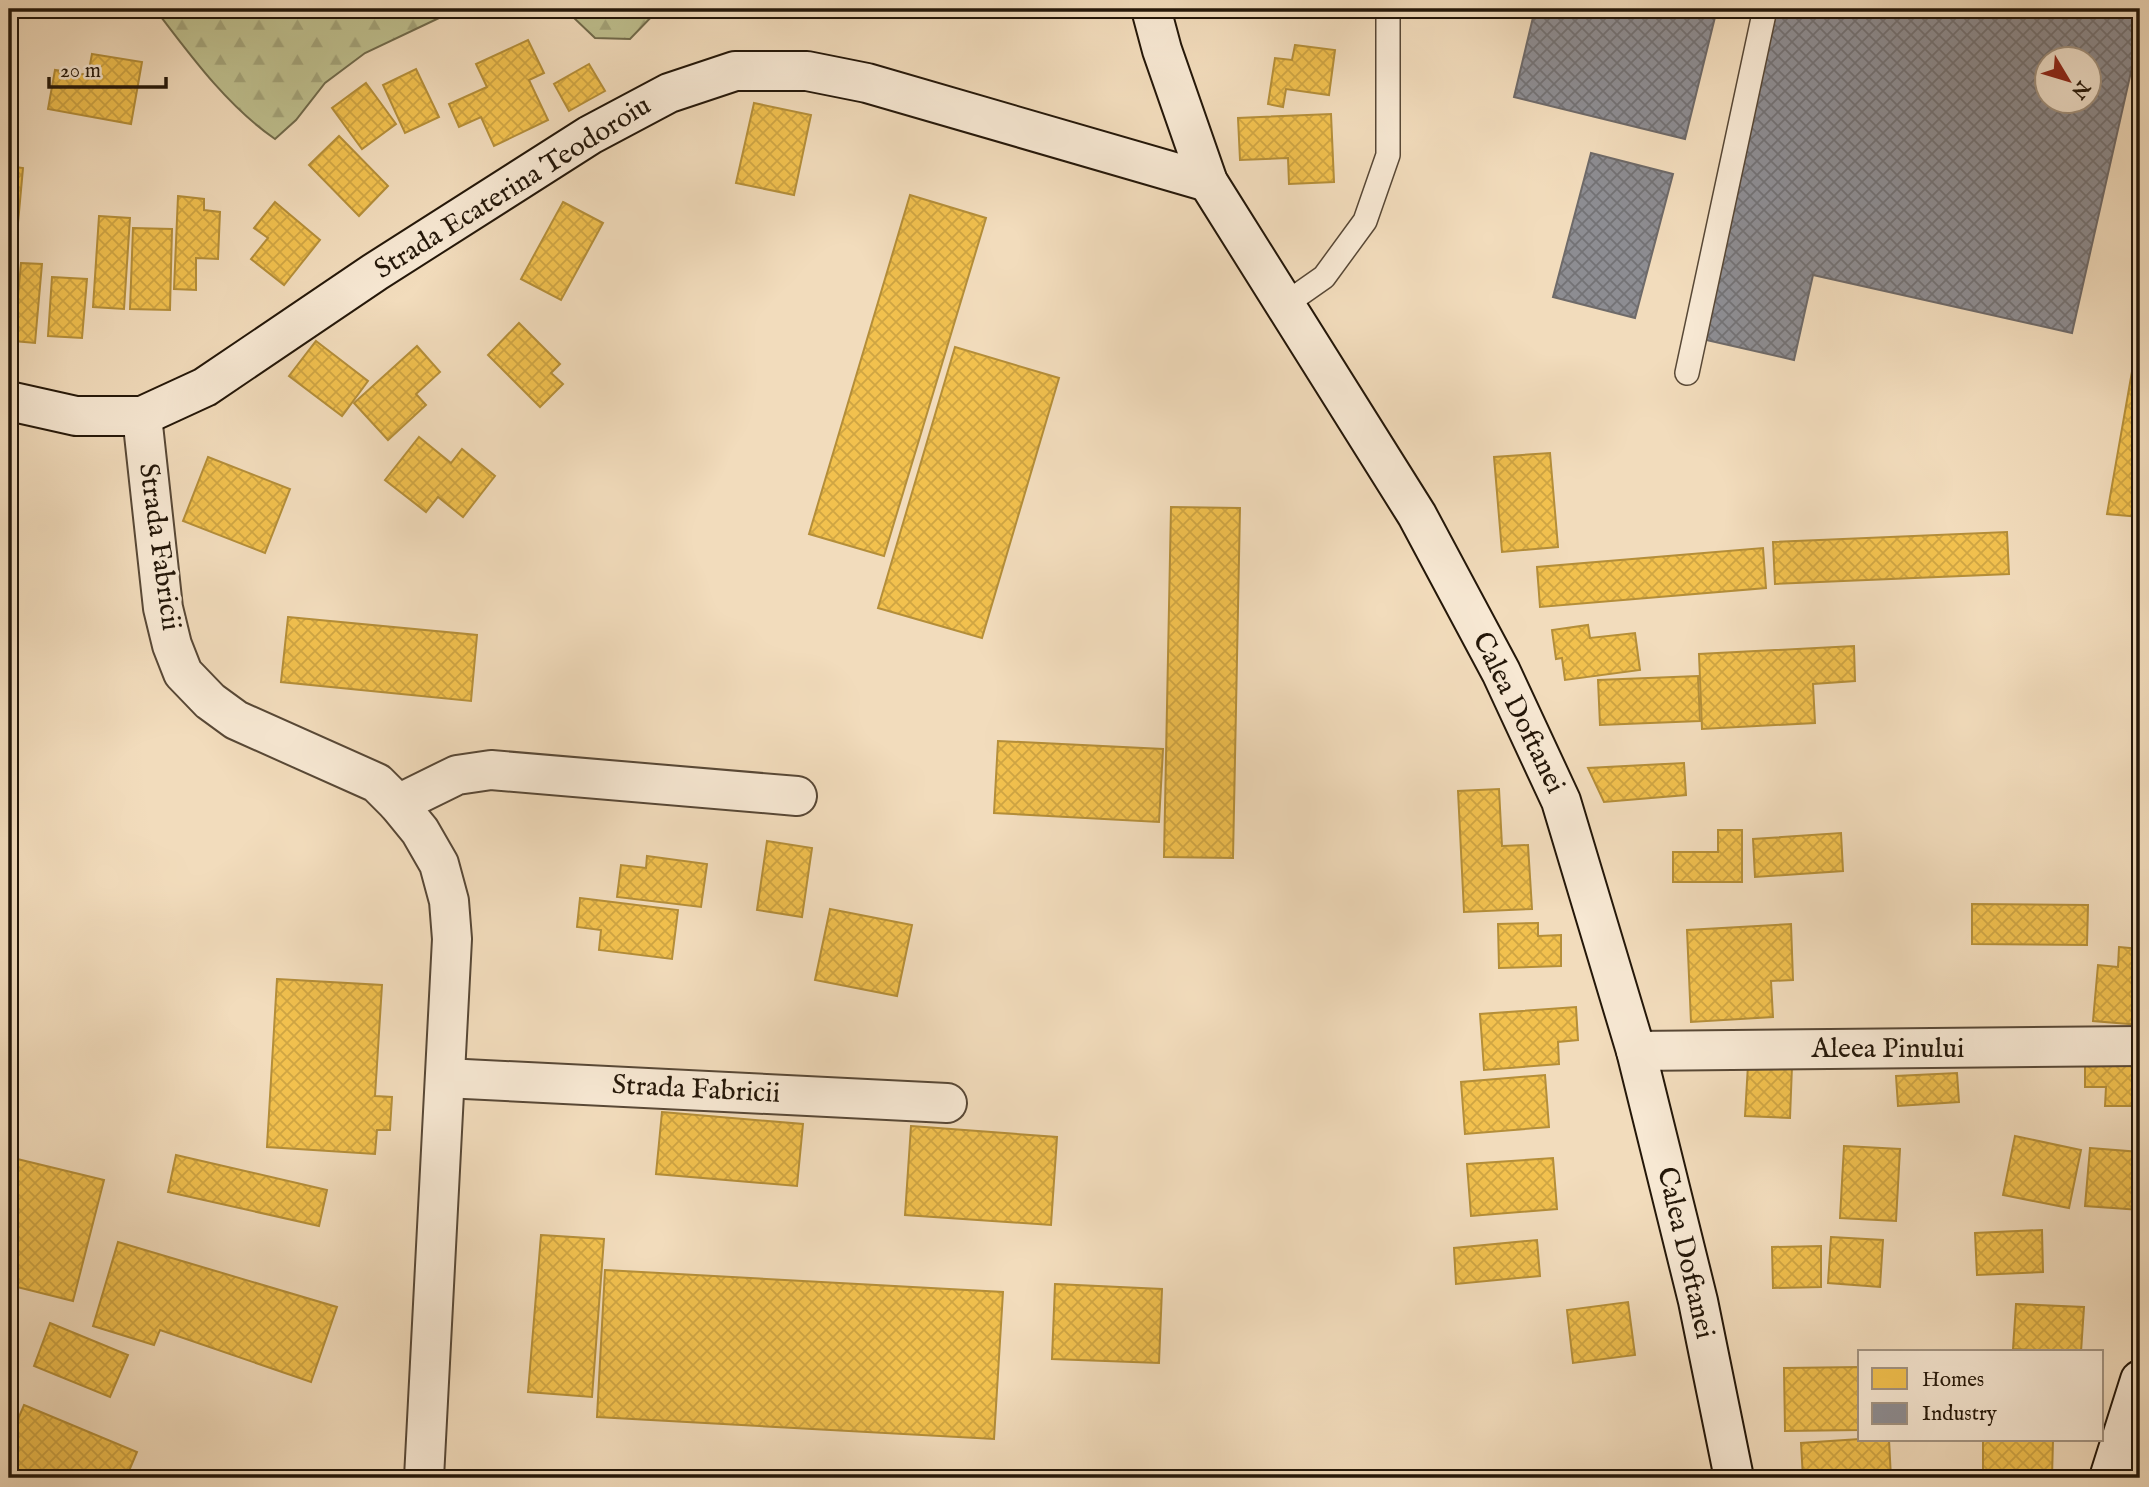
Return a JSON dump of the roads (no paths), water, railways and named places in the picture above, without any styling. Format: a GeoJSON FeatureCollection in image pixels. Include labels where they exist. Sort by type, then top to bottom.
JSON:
{"type":"FeatureCollection","features":[{"type":"Feature","properties":{"kind":"main road","name":"Calea Doftanei"},"geometry":{"type":"LineString","coordinates":[[1151,9],[1162,50],[1208,182],[1417,515],[1501,672],[1561,801],[1636,1051],[1698,1301],[1734,1478]]}},
{"type":"Feature","properties":{"kind":"main road","name":"Strada Ecaterina Teodoroiu"},"geometry":{"type":"LineString","coordinates":[[9,401],[76,416],[142,416],[205,387],[375,272],[590,135],[669,93],[735,71],[807,71],[867,83],[1208,182]]}},
{"type":"Feature","properties":{"kind":"main road","name":"Strada Fabricii"},"geometry":{"type":"LineString","coordinates":[[142,416],[163,608],[172,645],[183,673],[210,701],[236,720],[377,783],[420,831],[439,863],[449,901],[452,939],[424,1478]]}},
{"type":"Feature","properties":{"kind":"main road"},"geometry":{"type":"LineString","coordinates":[[398,804],[457,775],[491,770],[797,796]]}},
{"type":"Feature","properties":{"kind":"main road","name":"Aleea Pinului"},"geometry":{"type":"LineString","coordinates":[[1636,1051],[2140,1046]]}},
{"type":"Feature","properties":{"kind":"main road","name":"Strada Fabricii"},"geometry":{"type":"LineString","coordinates":[[445,1078],[947,1103]]}},
{"type":"Feature","properties":{"kind":"main road"},"geometry":{"type":"LineString","coordinates":[[2116,1477],[2140,1380]]}},
{"type":"Feature","properties":{"kind":"lane"},"geometry":{"type":"LineString","coordinates":[[1284,304],[1324,277],[1365,221],[1388,155],[1388,9]]}},
{"type":"Feature","properties":{"kind":"lane"},"geometry":{"type":"LineString","coordinates":[[1687,373],[1765,9]]}}]}
